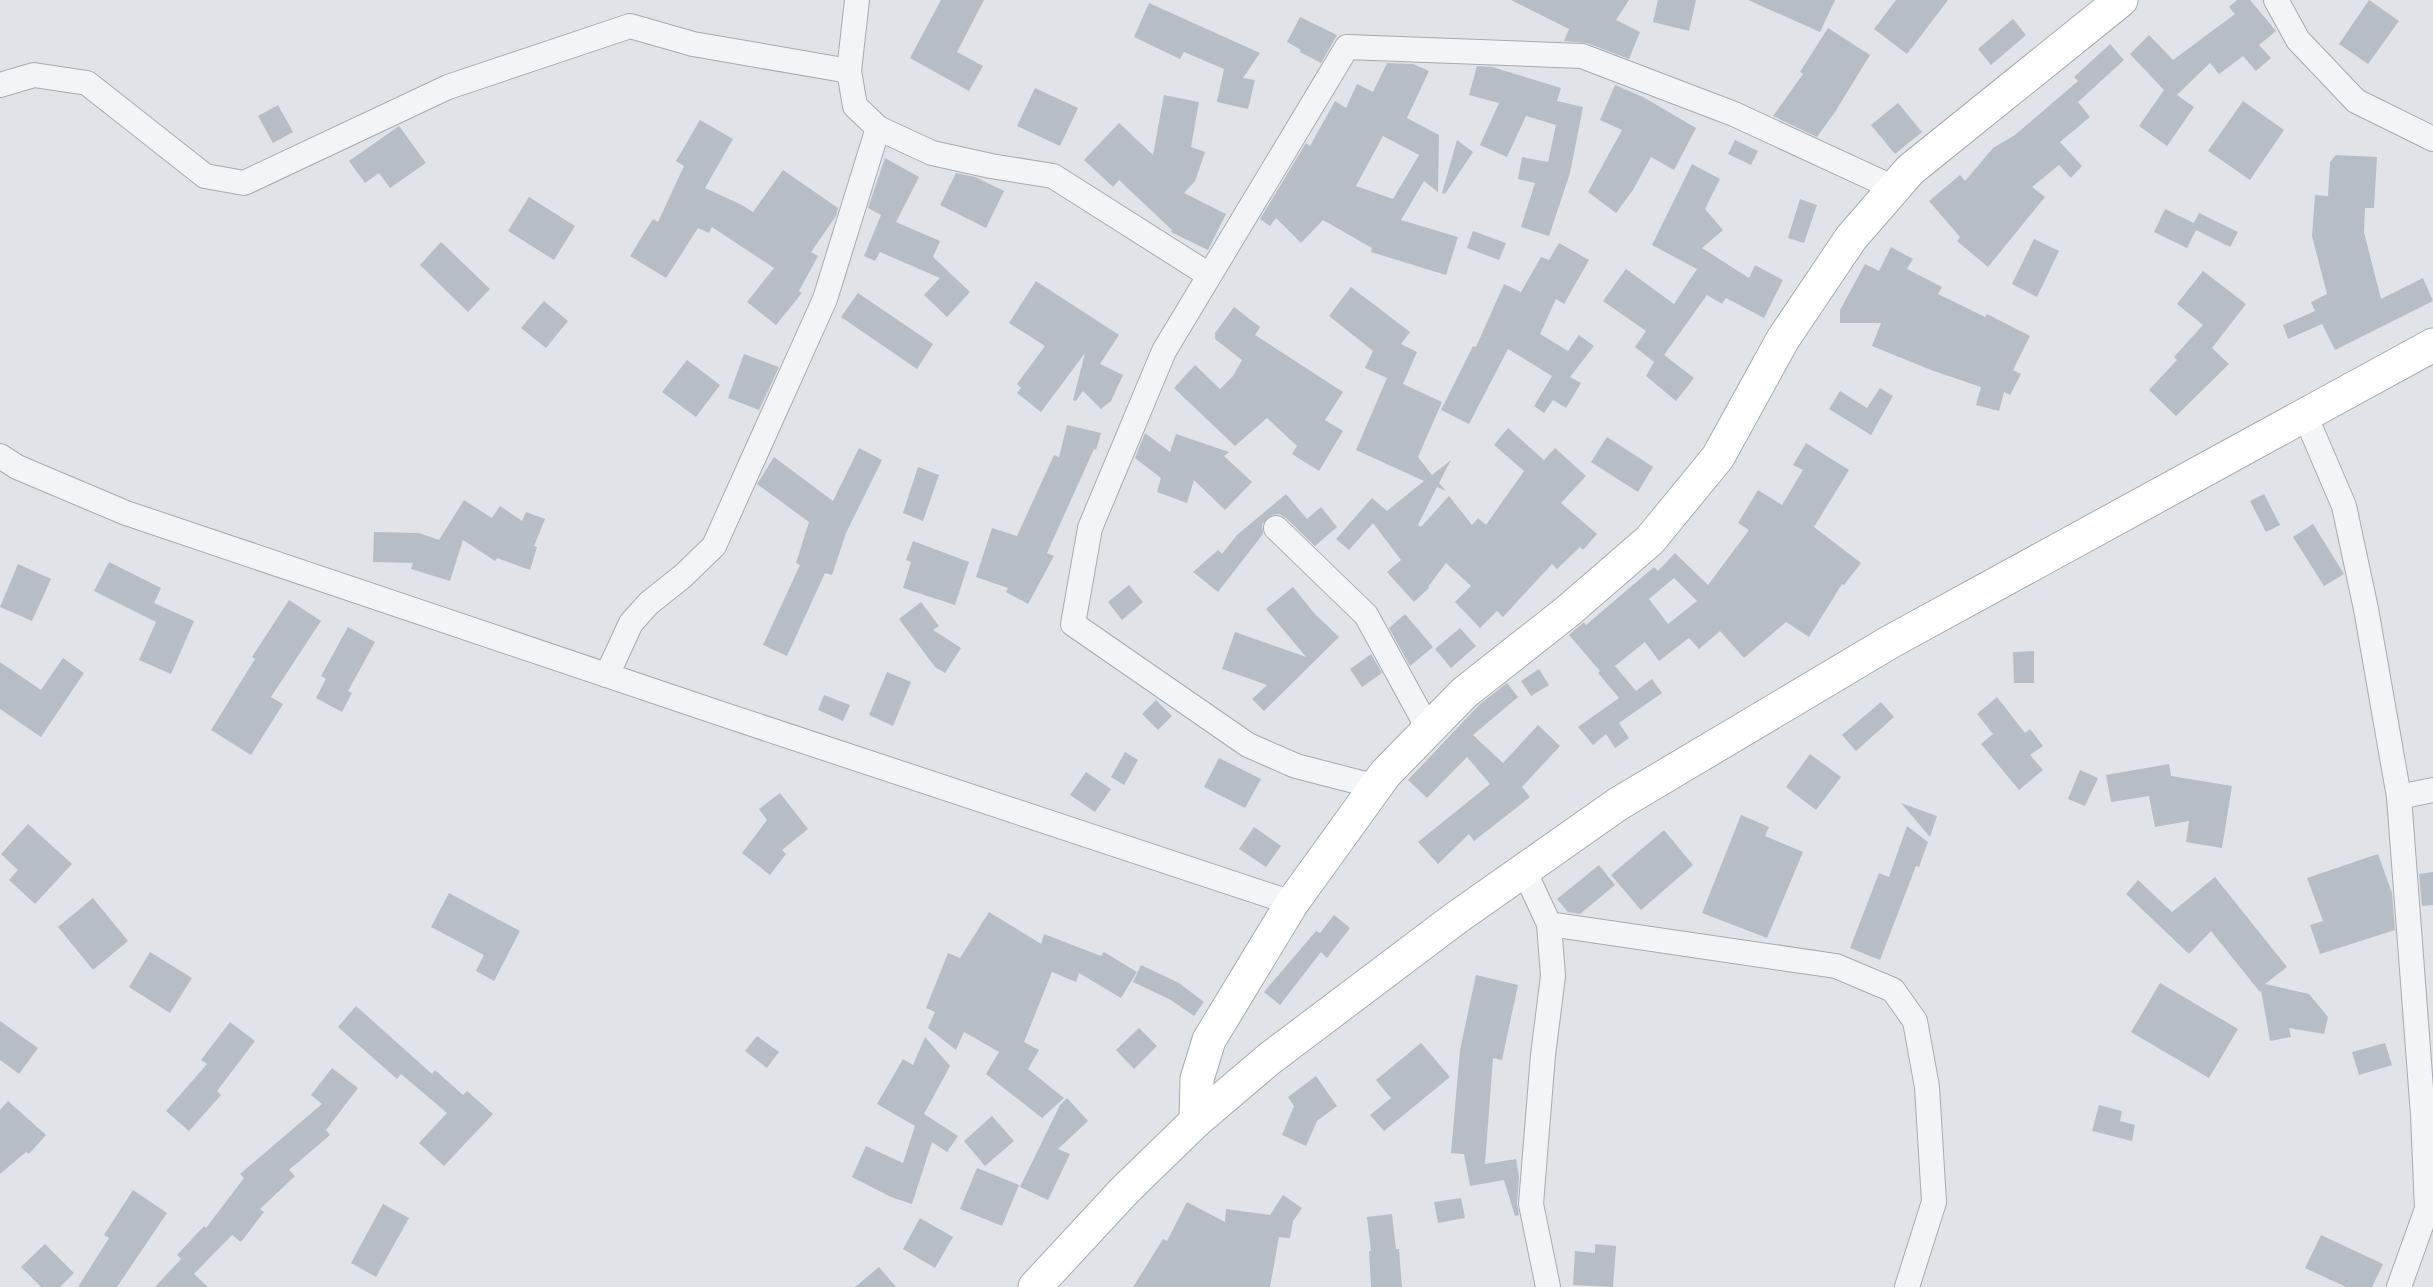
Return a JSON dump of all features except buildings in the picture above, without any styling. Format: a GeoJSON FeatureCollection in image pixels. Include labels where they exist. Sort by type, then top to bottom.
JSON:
{"type":"FeatureCollection","features":[{"type":"Feature","properties":{"kind":"main road"},"geometry":{"type":"LineString","coordinates":[[1196,1121],[1197,1079],[1209,1040],[1292,903],[1385,774],[1464,693],[1568,611],[1650,540],[1719,457],[1783,339],[1851,238],[1910,170],[2121,0]]}},
{"type":"Feature","properties":{"kind":"main road"},"geometry":{"type":"LineString","coordinates":[[1035,1287],[1124,1191],[1196,1121],[1269,1059],[1456,918],[1618,804],[1890,642],[2433,345]]}},
{"type":"Feature","properties":{"kind":"street"},"geometry":{"type":"LineString","coordinates":[[857,0],[849,71],[855,106],[878,128],[932,153],[1053,176],[1209,275]]}},
{"type":"Feature","properties":{"kind":"street"},"geometry":{"type":"LineString","coordinates":[[2276,0],[2298,40],[2356,101],[2433,139]]}},
{"type":"Feature","properties":{"kind":"street"},"geometry":{"type":"LineString","coordinates":[[0,86],[34,75],[87,83],[205,176],[244,183],[448,87],[630,26],[693,44],[849,71]]}},
{"type":"Feature","properties":{"kind":"street"},"geometry":{"type":"LineString","coordinates":[[1377,787],[1296,766],[1248,745],[1072,624],[1090,528],[1164,351],[1347,47],[1582,56],[1734,114],[1894,188]]}},
{"type":"Feature","properties":{"kind":"street"},"geometry":{"type":"LineString","coordinates":[[607,675],[631,623],[649,603],[683,576],[714,546],[825,299],[878,128]]}},
{"type":"Feature","properties":{"kind":"street"},"geometry":{"type":"LineString","coordinates":[[2305,415],[2344,506],[2366,609],[2399,797],[2428,1116],[2427,1209],[2399,1287]]}},
{"type":"Feature","properties":{"kind":"street"},"geometry":{"type":"LineString","coordinates":[[0,456],[17,467],[126,513],[1292,903]]}},
{"type":"Feature","properties":{"kind":"street"},"geometry":{"type":"LineString","coordinates":[[1276,528],[1366,615],[1429,730]]}},
{"type":"Feature","properties":{"kind":"street"},"geometry":{"type":"LineString","coordinates":[[2399,797],[2433,790]]}},
{"type":"Feature","properties":{"kind":"street"},"geometry":{"type":"LineString","coordinates":[[1524,870],[1549,924],[1553,975],[1543,1055],[1531,1204],[1548,1287]]}},
{"type":"Feature","properties":{"kind":"street"},"geometry":{"type":"LineString","coordinates":[[1549,924],[1836,966],[1893,990],[1915,1021],[1927,1087],[1934,1202],[1907,1287]]}}]}
